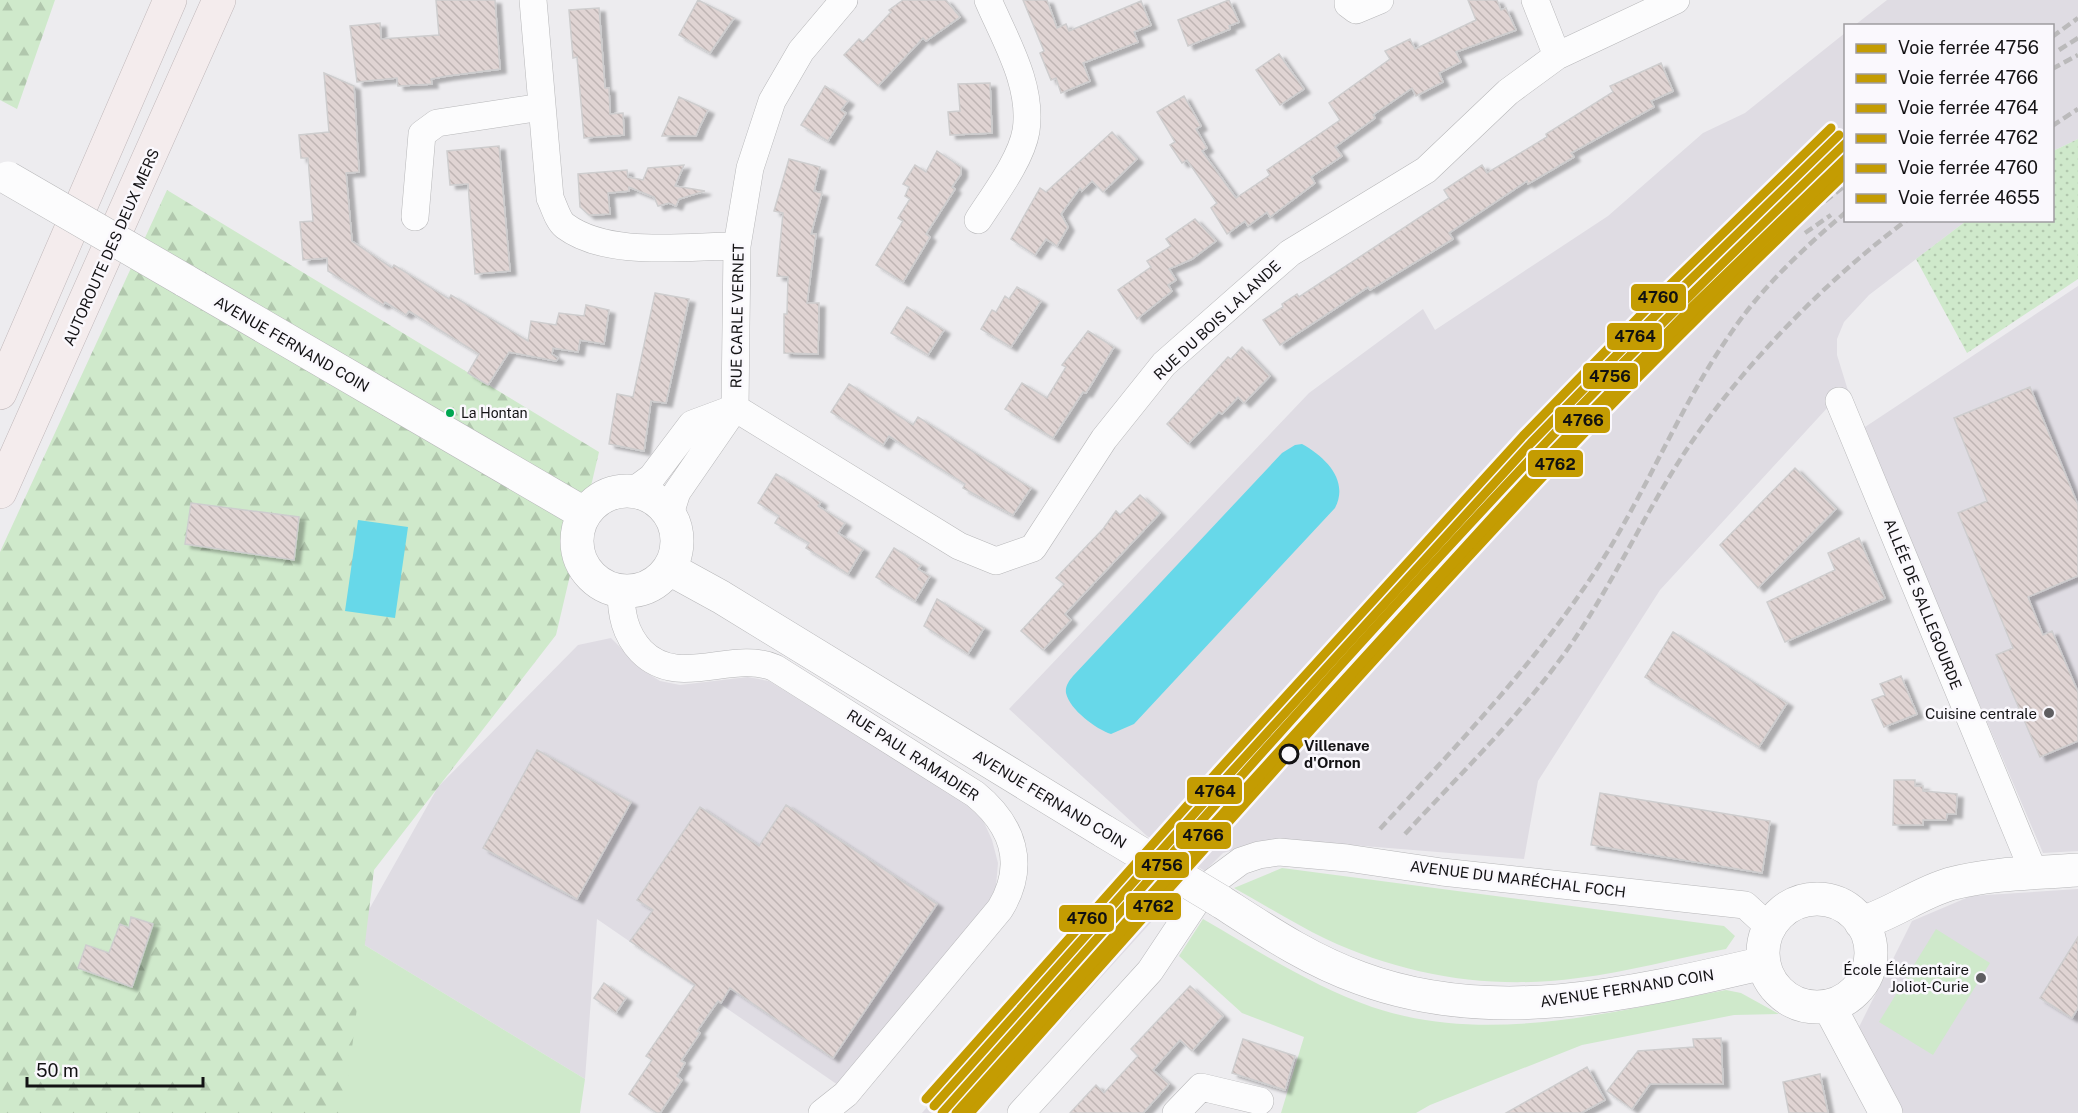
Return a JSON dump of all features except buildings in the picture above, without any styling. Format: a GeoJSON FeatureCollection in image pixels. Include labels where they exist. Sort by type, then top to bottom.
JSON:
{"type":"FeatureCollection","features":[{"type":"Feature","properties":{"kind":"highway"},"geometry":{"type":"LineString","coordinates":[[0,393],[170,0]]}},
{"type":"Feature","properties":{"kind":"highway","name":"AUTOROUTE DES DEUX MERS"},"geometry":{"type":"LineString","coordinates":[[0,492],[219,0]]}},
{"type":"Feature","properties":{"kind":"main road","name":"AVENUE FERNAND COIN"},"geometry":{"type":"LineString","coordinates":[[4,176],[585,514]]}},
{"type":"Feature","properties":{"kind":"main road"},"geometry":{"type":"LineString","coordinates":[[633,491],[648,495],[670,514],[678,541],[670,569],[649,587],[621,591],[600,584],[585,568],[577,543],[579,528],[585,514],[606,495],[633,491]]}},
{"type":"Feature","properties":{"kind":"main road","name":"AVENUE FERNAND COIN"},"geometry":{"type":"LineString","coordinates":[[670,569],[721,597],[1293,947],[1329,966],[1390,988],[1449,1001],[1503,1005],[1574,1000],[1648,988],[1764,963]]}},
{"type":"Feature","properties":{"kind":"main road"},"geometry":{"type":"LineString","coordinates":[[1861,923],[1885,916],[1948,885],[2034,873],[2078,870]]}},
{"type":"Feature","properties":{"kind":"main road"},"geometry":{"type":"LineString","coordinates":[[1814,899],[1832,902],[1848,910],[1861,923],[1869,939],[1871,956],[1867,973],[1858,988],[1845,1000],[1829,1006],[1812,1007],[1795,1003],[1780,994],[1769,980],[1764,963],[1763,945],[1769,927],[1780,913],[1796,903],[1814,899]]}},
{"type":"Feature","properties":{"kind":"main road"},"geometry":{"type":"LineString","coordinates":[[1829,1006],[1886,1113]]}},
{"type":"Feature","properties":{"kind":"street"},"geometry":{"type":"LineString","coordinates":[[533,0],[550,198],[563,225],[585,238],[616,247],[737,246]]}},
{"type":"Feature","properties":{"kind":"street","name":"RUE CARLE VERNET"},"geometry":{"type":"LineString","coordinates":[[670,514],[677,492],[735,408],[737,246],[750,168],[772,101],[801,51],[844,0]]}},
{"type":"Feature","properties":{"kind":"street"},"geometry":{"type":"LineString","coordinates":[[978,220],[1010,168],[1026,131],[1024,86],[988,0]]}},
{"type":"Feature","properties":{"kind":"street"},"geometry":{"type":"LineString","coordinates":[[1348,0],[1348,4],[1356,10],[1380,0]]}},
{"type":"Feature","properties":{"kind":"street"},"geometry":{"type":"LineString","coordinates":[[1535,0],[1557,56]]}},
{"type":"Feature","properties":{"kind":"street","name":"RUE DU BOIS LALANDE"},"geometry":{"type":"LineString","coordinates":[[735,408],[959,546],[996,561],[1033,548],[1104,439],[1164,364],[1290,253],[1426,170],[1508,92],[1557,56],[1676,0]]}},
{"type":"Feature","properties":{"kind":"street"},"geometry":{"type":"LineString","coordinates":[[415,217],[422,134],[437,123],[542,107]]}},
{"type":"Feature","properties":{"kind":"street","name":"ALLÉE DE SALLEGOURDE"},"geometry":{"type":"LineString","coordinates":[[1839,401],[2034,873]]}},
{"type":"Feature","properties":{"kind":"street","name":"RUE CARLE VERNET"},"geometry":{"type":"LineString","coordinates":[[633,491],[652,477],[692,424],[735,408]]}},
{"type":"Feature","properties":{"kind":"street","name":"RUE PAUL RAMADIER"},"geometry":{"type":"LineString","coordinates":[[621,591],[624,624],[639,649],[655,663],[669,668],[682,669],[754,662],[775,668],[975,794],[1000,819],[1009,836],[1014,874],[1009,892],[1000,909],[846,1094],[822,1113]]}},
{"type":"Feature","properties":{"kind":"street","name":"AVENUE DU MARÉCHAL FOCH"},"geometry":{"type":"LineString","coordinates":[[1025,1112],[1150,971],[1206,887],[1241,861],[1259,855],[1279,852],[1335,857],[1442,872],[1745,906],[1769,927]]}},
{"type":"Feature","properties":{"kind":"street"},"geometry":{"type":"LineString","coordinates":[[1176,1113],[1201,1087],[1260,1101]]}},
{"type":"Feature","properties":{"kind":"shaded area"},"geometry":{"type":"Polygon","coordinates":[[[1887,0],[2078,0],[2078,139],[2054,151],[2054,24],[1856,24],[1887,0]]]}},
{"type":"Feature","properties":{"kind":"shaded area"},"geometry":{"type":"Polygon","coordinates":[[[1844,34],[1844,222],[1965,222],[1869,295],[1844,322],[1837,339],[1837,355],[1850,397],[1829,406],[1660,590],[1538,781],[1524,859],[1290,840],[1247,846],[1223,853],[1205,871],[1147,836],[1009,709],[1309,393],[1423,309],[1435,330],[1608,216],[1703,133],[1745,113],[1844,34]]]}},
{"type":"Feature","properties":{"kind":"shaded area"},"geometry":{"type":"Polygon","coordinates":[[[2078,286],[2078,851],[2043,853],[1862,429],[2078,286]]]}},
{"type":"Feature","properties":{"kind":"shaded area"},"geometry":{"type":"Polygon","coordinates":[[[611,638],[644,671],[660,681],[680,685],[748,677],[769,681],[964,802],[983,820],[992,840],[998,863],[996,886],[984,913],[838,1085],[597,919],[585,1079],[353,938],[438,787],[578,645],[611,638]]]}},
{"type":"Feature","properties":{"kind":"shaded area"},"geometry":{"type":"Polygon","coordinates":[[[1130,873],[1174,897],[978,1113],[922,1113],[1130,873]]]}},
{"type":"Feature","properties":{"kind":"shaded area","name":"École Élémentaire Joliot-Curie"},"geometry":{"type":"Polygon","coordinates":[[[2078,889],[2078,1113],[1899,1113],[1855,1035],[1912,921],[1971,896],[2078,889]]]}},
{"type":"Feature","properties":{"kind":"green space"},"geometry":{"type":"Polygon","coordinates":[[[0,0],[55,0],[17,109],[0,100],[0,0]]]}},
{"type":"Feature","properties":{"kind":"green space"},"geometry":{"type":"Polygon","coordinates":[[[2078,139],[2078,279],[1967,353],[1916,259],[1965,222],[2054,222],[2054,151],[2078,139]]]}},
{"type":"Feature","properties":{"kind":"green space"},"geometry":{"type":"Polygon","coordinates":[[[167,190],[599,452],[556,635],[374,870],[344,1113],[0,1113],[0,552],[167,190]]]}},
{"type":"Feature","properties":{"kind":"green space"},"geometry":{"type":"Polygon","coordinates":[[[1282,868],[1724,926],[1735,936],[1726,949],[1597,975],[1513,982],[1449,977],[1418,971],[1356,952],[1314,933],[1234,888],[1282,868]]]}},
{"type":"Feature","properties":{"kind":"green space"},"geometry":{"type":"Polygon","coordinates":[[[1203,919],[1328,989],[1372,1007],[1416,1018],[1460,1024],[1504,1025],[1549,1021],[1594,1015],[1726,990],[1741,993],[1779,1014],[1734,1015],[1582,1045],[1430,1105],[1416,1113],[1281,1113],[1304,1037],[1242,1013],[1179,956],[1203,919]]]}},
{"type":"Feature","properties":{"kind":"green space"},"geometry":{"type":"Polygon","coordinates":[[[1936,929],[1990,963],[1933,1055],[1879,1022],[1936,929]]]}},
{"type":"Feature","properties":{"kind":"green space"},"geometry":{"type":"Polygon","coordinates":[[[353,938],[585,1079],[580,1113],[316,1113],[353,938]]]}},
{"type":"Feature","properties":{"kind":"water"},"geometry":{"type":"Polygon","coordinates":[[[1302,444],[1320,456],[1333,471],[1339,489],[1339,498],[1335,508],[1134,724],[1111,734],[1091,723],[1068,699],[1066,688],[1072,678],[1282,453],[1295,445],[1302,444]]]}},
{"type":"Feature","properties":{"kind":"water"},"geometry":{"type":"Polygon","coordinates":[[[358,520],[408,527],[395,618],[345,611],[358,520]]]}},
{"type":"Feature","properties":{"kind":"railway"},"geometry":{"type":"LineString","coordinates":[[2054,36],[2078,18]]}},
{"type":"Feature","properties":{"kind":"railway"},"geometry":{"type":"LineString","coordinates":[[2059,50],[2078,38]]}},
{"type":"Feature","properties":{"kind":"railway"},"geometry":{"type":"LineString","coordinates":[[2054,68],[2078,55]]}},
{"type":"Feature","properties":{"kind":"railway"},"geometry":{"type":"LineString","coordinates":[[2054,125],[2078,109]]}},
{"type":"Feature","properties":{"kind":"railway"},"geometry":{"type":"LineString","coordinates":[[1616,372],[1691,304],[1844,187]]}},
{"type":"Feature","properties":{"kind":"railway"},"geometry":{"type":"LineString","coordinates":[[1380,829],[1495,702],[1549,637],[1616,538],[1680,417],[1733,330],[1785,268],[1844,214]]}},
{"type":"Feature","properties":{"kind":"railway"},"geometry":{"type":"LineString","coordinates":[[1805,233],[1831,215]]}},
{"type":"Feature","properties":{"kind":"railway"},"geometry":{"type":"LineString","coordinates":[[1405,834],[1510,721],[1567,650],[1598,602],[1685,452],[1732,388],[1758,357],[1816,297],[1904,222]]}},
{"type":"Feature","properties":{"kind":"rail line","name":"4760"},"geometry":{"type":"LineString","coordinates":[[926,1099],[1218,771],[1523,436],[1672,283],[1831,128]]}},
{"type":"Feature","properties":{"kind":"rail line","name":"4764"},"geometry":{"type":"LineString","coordinates":[[934,1106],[1226,778],[1531,443],[1680,290],[1839,135]]}},
{"type":"Feature","properties":{"kind":"rail line","name":"4756"},"geometry":{"type":"LineString","coordinates":[[942,1113],[1238,779],[1463,531],[1614,372],[1844,145]]}},
{"type":"Feature","properties":{"kind":"rail line","name":"4766"},"geometry":{"type":"LineString","coordinates":[[956,1113],[1242,792],[1547,457],[1694,305],[1844,160]]}},
{"type":"Feature","properties":{"kind":"rail line","name":"4655"},"geometry":{"type":"LineString","coordinates":[[960,1113],[1284,749],[1503,509],[1729,275],[1844,164]]}},
{"type":"Feature","properties":{"kind":"rail line","name":"4762"},"geometry":{"type":"LineString","coordinates":[[970,1113],[1333,706],[1554,465],[1662,354],[1844,175]]}},
{"type":"Feature","properties":{"kind":"place","name":"La Hontan"},"geometry":{"type":"Point","coordinates":[450,413]}},
{"type":"Feature","properties":{"kind":"place","name":"Cuisine centrale"},"geometry":{"type":"Point","coordinates":[2049,713]}},
{"type":"Feature","properties":{"kind":"place","name":"Villenave d'Ornon"},"geometry":{"type":"Point","coordinates":[1289,754]}},
{"type":"Feature","properties":{"kind":"place","name":"École Élémentaire Joliot-Curie"},"geometry":{"type":"Point","coordinates":[1981,978]}}]}
